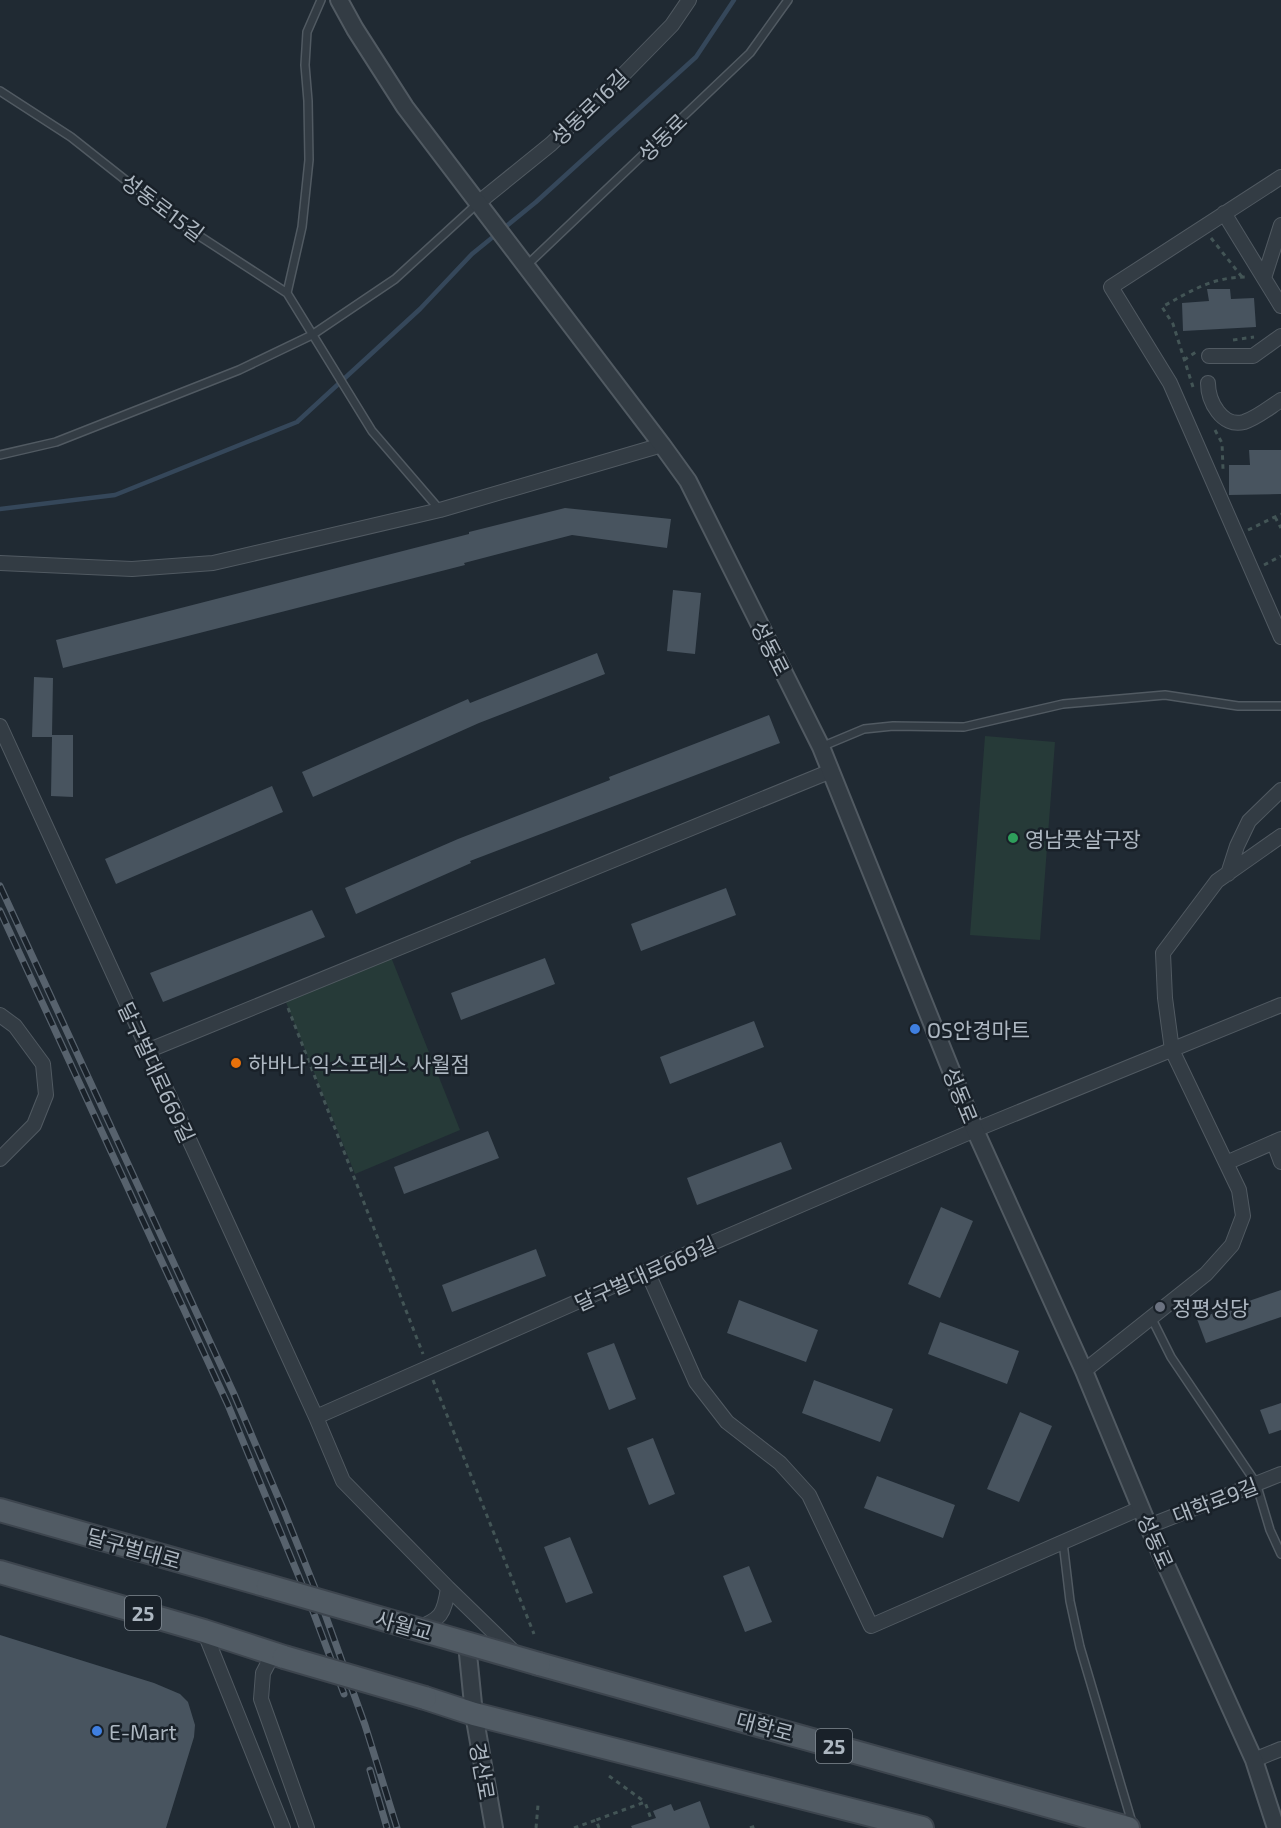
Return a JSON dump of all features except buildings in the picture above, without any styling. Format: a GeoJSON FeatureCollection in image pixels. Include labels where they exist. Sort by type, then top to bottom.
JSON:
{"type":"FeatureCollection","features":[{"type":"Feature","properties":{"kind":"main road","name":"달구벌대로"},"geometry":{"type":"LineString","coordinates":[[0,1510],[268,1586]]}},
{"type":"Feature","properties":{"kind":"main road","name":"25"},"geometry":{"type":"LineString","coordinates":[[0,1572],[474,1713],[922,1828]]}},
{"type":"Feature","properties":{"kind":"main road","name":"사월교"},"geometry":{"type":"LineString","coordinates":[[268,1586],[530,1662]]}},
{"type":"Feature","properties":{"kind":"main road","name":"대학로"},"geometry":{"type":"LineString","coordinates":[[530,1662],[1128,1828]]}},
{"type":"Feature","properties":{"kind":"street"},"geometry":{"type":"LineString","coordinates":[[339,0],[405,107],[524,263]]}},
{"type":"Feature","properties":{"kind":"street","name":"성동로16길"},"geometry":{"type":"LineString","coordinates":[[479,204],[551,144],[622,76],[672,25],[689,0]]}},
{"type":"Feature","properties":{"kind":"street"},"geometry":{"type":"LineString","coordinates":[[1281,177],[1111,287],[1170,383],[1281,637]]}},
{"type":"Feature","properties":{"kind":"street"},"geometry":{"type":"LineString","coordinates":[[1224,213],[1281,306]]}},
{"type":"Feature","properties":{"kind":"street"},"geometry":{"type":"LineString","coordinates":[[1264,278],[1281,225]]}},
{"type":"Feature","properties":{"kind":"street","name":"성동로"},"geometry":{"type":"LineString","coordinates":[[524,263],[688,482],[821,747],[975,1130],[1084,1371],[1141,1508],[1254,1760],[1276,1828]]}},
{"type":"Feature","properties":{"kind":"street"},"geometry":{"type":"LineString","coordinates":[[1209,356],[1253,356],[1281,336]]}},
{"type":"Feature","properties":{"kind":"street"},"geometry":{"type":"LineString","coordinates":[[1208,383],[1208,393],[1213,404],[1220,415],[1230,421],[1243,422],[1281,400]]}},
{"type":"Feature","properties":{"kind":"street"},"geometry":{"type":"LineString","coordinates":[[0,563],[132,569],[213,563],[440,510],[662,445]]}},
{"type":"Feature","properties":{"kind":"street","name":"달구벌대로669길"},"geometry":{"type":"LineString","coordinates":[[0,726],[316,1417],[343,1481],[448,1588],[530,1662]]}},
{"type":"Feature","properties":{"kind":"street"},"geometry":{"type":"LineString","coordinates":[[147,1051],[831,771]]}},
{"type":"Feature","properties":{"kind":"street"},"geometry":{"type":"LineString","coordinates":[[1228,874],[1236,846],[1249,821],[1281,790]]}},
{"type":"Feature","properties":{"kind":"street"},"geometry":{"type":"LineString","coordinates":[[1084,1371],[1206,1274],[1232,1245],[1244,1216],[1239,1190],[1172,1050],[1163,953],[1217,881],[1281,836]]}},
{"type":"Feature","properties":{"kind":"street","name":"달구벌대로669길"},"geometry":{"type":"LineString","coordinates":[[316,1417],[975,1130],[1281,1005]]}},
{"type":"Feature","properties":{"kind":"street"},"geometry":{"type":"LineString","coordinates":[[0,1015],[15,1026],[43,1064],[46,1095],[34,1125],[0,1159]]}},
{"type":"Feature","properties":{"kind":"street"},"geometry":{"type":"LineString","coordinates":[[1226,1163],[1277,1141],[1281,1162]]}},
{"type":"Feature","properties":{"kind":"street"},"geometry":{"type":"LineString","coordinates":[[647,1271],[696,1382],[727,1422],[780,1462],[808,1495],[871,1626],[1141,1508]]}},
{"type":"Feature","properties":{"kind":"street","name":"대학로9길"},"geometry":{"type":"LineString","coordinates":[[1149,1526],[1281,1474]]}},
{"type":"Feature","properties":{"kind":"street"},"geometry":{"type":"LineString","coordinates":[[416,1629],[441,1615],[445,1608],[448,1588]]}},
{"type":"Feature","properties":{"kind":"street"},"geometry":{"type":"LineString","coordinates":[[204,1631],[283,1828]]}},
{"type":"Feature","properties":{"kind":"street","name":"경산로"},"geometry":{"type":"LineString","coordinates":[[467,1644],[474,1713],[494,1828]]}},
{"type":"Feature","properties":{"kind":"street"},"geometry":{"type":"LineString","coordinates":[[279,1655],[263,1673],[261,1699],[307,1828]]}},
{"type":"Feature","properties":{"kind":"street"},"geometry":{"type":"LineString","coordinates":[[1254,1760],[1281,1749]]}},
{"type":"Feature","properties":{"kind":"lane"},"geometry":{"type":"LineString","coordinates":[[287,293],[302,227],[309,160],[305,65],[307,32],[321,0]]}},
{"type":"Feature","properties":{"kind":"lane","name":"성동로"},"geometry":{"type":"LineString","coordinates":[[524,263],[750,53],[788,0]]}},
{"type":"Feature","properties":{"kind":"lane","name":"성동로15길"},"geometry":{"type":"LineString","coordinates":[[0,91],[71,137],[181,224],[287,293],[372,431],[440,510]]}},
{"type":"Feature","properties":{"kind":"lane"},"geometry":{"type":"LineString","coordinates":[[0,455],[56,442],[239,370],[312,335],[395,279],[479,204]]}},
{"type":"Feature","properties":{"kind":"lane"},"geometry":{"type":"LineString","coordinates":[[821,747],[864,729],[893,726],[964,727],[1074,703],[1165,695],[1238,706],[1281,706]]}},
{"type":"Feature","properties":{"kind":"lane"},"geometry":{"type":"LineString","coordinates":[[1151,1317],[1171,1358],[1256,1483],[1270,1530],[1281,1554]]}},
{"type":"Feature","properties":{"kind":"lane"},"geometry":{"type":"LineString","coordinates":[[1063,1542],[1070,1601],[1080,1647],[1134,1828]]}},
{"type":"Feature","properties":{"kind":"path"},"geometry":{"type":"LineString","coordinates":[[1203,227],[1242,277]]}},
{"type":"Feature","properties":{"kind":"path"},"geometry":{"type":"LineString","coordinates":[[1162,307],[1218,279],[1264,278]]}},
{"type":"Feature","properties":{"kind":"path"},"geometry":{"type":"LineString","coordinates":[[1237,536],[1281,514]]}},
{"type":"Feature","properties":{"kind":"path"},"geometry":{"type":"LineString","coordinates":[[1275,517],[1281,528]]}},
{"type":"Feature","properties":{"kind":"path"},"geometry":{"type":"LineString","coordinates":[[1262,566],[1281,556]]}},
{"type":"Feature","properties":{"kind":"path"},"geometry":{"type":"LineString","coordinates":[[283,995],[534,1634]]}},
{"type":"Feature","properties":{"kind":"path"},"geometry":{"type":"LineString","coordinates":[[609,1776],[645,1802],[651,1819]]}},
{"type":"Feature","properties":{"kind":"path"},"geometry":{"type":"LineString","coordinates":[[574,1828],[645,1802]]}},
{"type":"Feature","properties":{"kind":"path"},"geometry":{"type":"LineString","coordinates":[[536,1828],[537,1805]]}},
{"type":"Feature","properties":{"kind":"path"},"geometry":{"type":"LineString","coordinates":[[596,1820],[599,1828]]}},
{"type":"Feature","properties":{"kind":"path"},"geometry":{"type":"LineString","coordinates":[[754,1828],[760,1828]]}},
{"type":"Feature","properties":{"kind":"green space","name":"영남풋살구장"},"geometry":{"type":"Polygon","coordinates":[[[985,736],[1055,742],[1040,940],[970,935],[985,736]]]}},
{"type":"Feature","properties":{"kind":"green space"},"geometry":{"type":"Polygon","coordinates":[[[389,952],[460,1130],[355,1174],[283,995],[389,952]]]}},
{"type":"Feature","properties":{"kind":"waterway"},"geometry":{"type":"LineString","coordinates":[[0,509],[115,495],[297,422],[420,309],[472,254],[536,202],[696,57],[734,0]]}},
{"type":"Feature","properties":{"kind":"railway"},"geometry":{"type":"LineString","coordinates":[[0,886],[234,1394],[284,1511],[321,1603],[365,1725],[397,1828]]}},
{"type":"Feature","properties":{"kind":"railway"},"geometry":{"type":"LineString","coordinates":[[0,911],[228,1405],[311,1606],[344,1694]]}},
{"type":"Feature","properties":{"kind":"railway"},"geometry":{"type":"LineString","coordinates":[[370,1770],[387,1828]]}},
{"type":"Feature","properties":{"kind":"place","name":"영남풋살구장"},"geometry":{"type":"Point","coordinates":[1013,838]}},
{"type":"Feature","properties":{"kind":"place","name":"OS안경마트"},"geometry":{"type":"Point","coordinates":[915,1029]}},
{"type":"Feature","properties":{"kind":"place","name":"하바나 익스프레스 사월점"},"geometry":{"type":"Point","coordinates":[236,1063]}},
{"type":"Feature","properties":{"kind":"place","name":"정평성당"},"geometry":{"type":"Point","coordinates":[1160,1307]}},
{"type":"Feature","properties":{"kind":"place","name":"E-Mart"},"geometry":{"type":"Point","coordinates":[97,1731]}}]}
